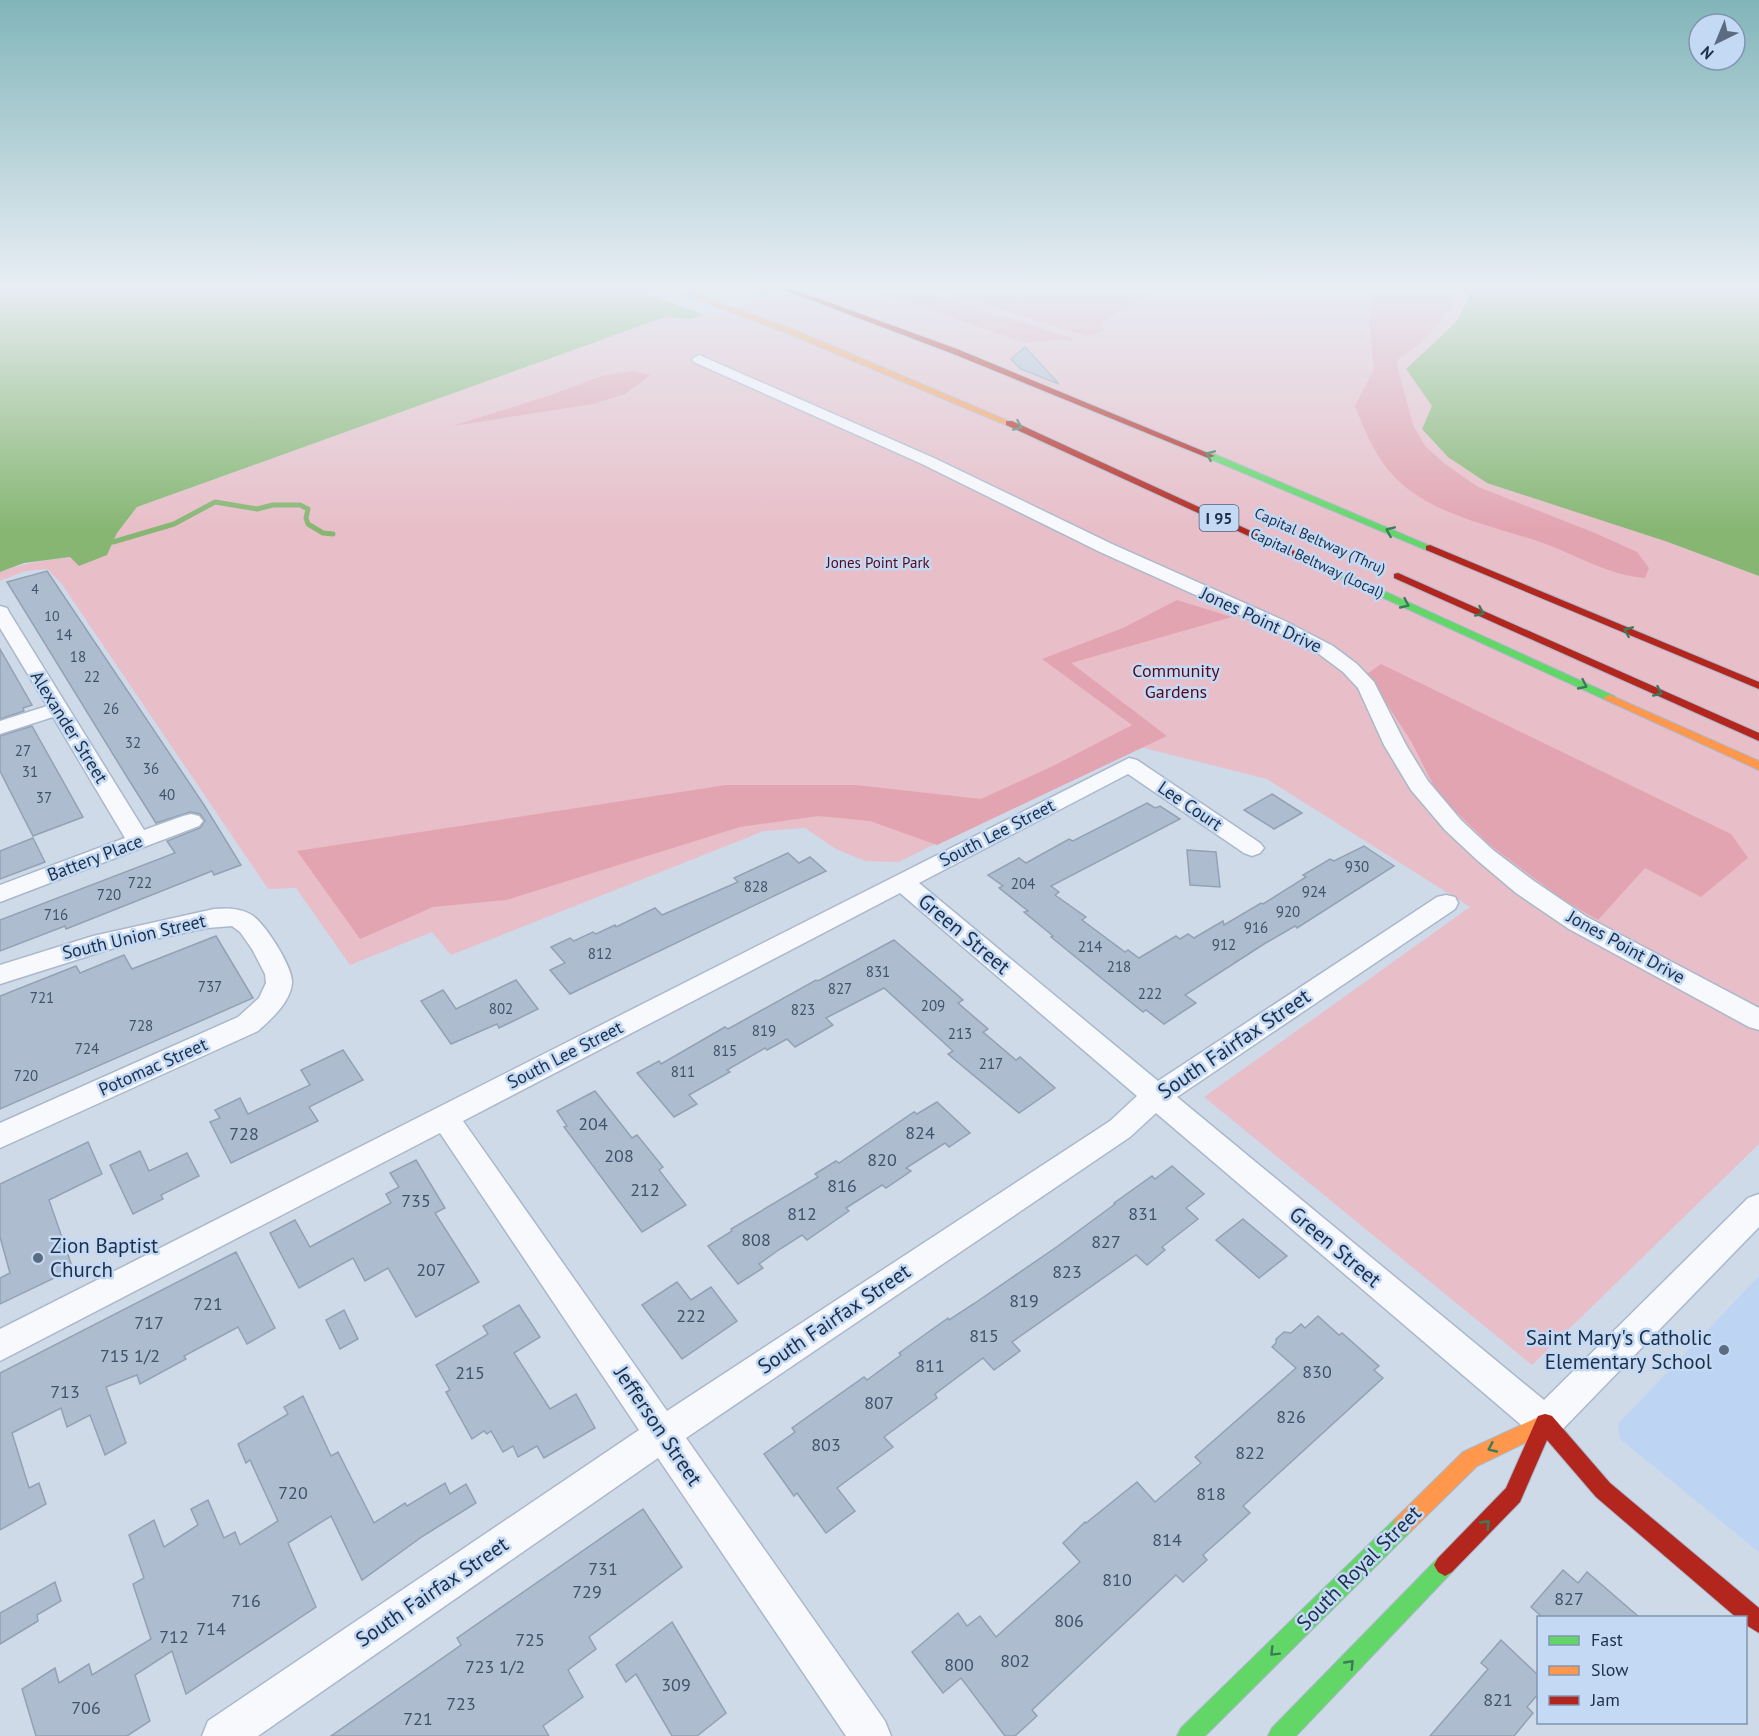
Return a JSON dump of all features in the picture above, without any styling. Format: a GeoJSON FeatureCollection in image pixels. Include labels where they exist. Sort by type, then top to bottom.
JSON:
{"type":"FeatureCollection","features":[{"type":"Feature","properties":{"kind":"main road","name":"Capital Beltway (Local)"},"geometry":{"type":"LineString","coordinates":[[881,369],[983,411],[1759,765]]}},
{"type":"Feature","properties":{"kind":"main road","name":"Capital Beltway (Thru)"},"geometry":{"type":"LineString","coordinates":[[998,369],[1138,425],[1759,686]]}},
{"type":"Feature","properties":{"kind":"main road","name":"Capital Beltway (Thru)"},"geometry":{"type":"LineString","coordinates":[[1386,570],[1759,737]]}},
{"type":"Feature","properties":{"kind":"main road","name":"Green Street"},"geometry":{"type":"LineString","coordinates":[[1545,1423],[1603,1490],[1759,1622]]}},
{"type":"Feature","properties":{"kind":"main road","name":"South Royal Street"},"geometry":{"type":"LineString","coordinates":[[1189,1736],[1470,1459],[1545,1423]]}},
{"type":"Feature","properties":{"kind":"main road","name":"South Royal Street"},"geometry":{"type":"LineString","coordinates":[[1280,1736],[1513,1495],[1545,1423]]}},
{"type":"Feature","properties":{"kind":"street","name":"Jones Point Drive"},"geometry":{"type":"LineString","coordinates":[[722,369],[918,456],[1106,548],[1278,625],[1326,650],[1350,668],[1367,686],[1395,746],[1419,785],[1453,825],[1485,855],[1525,887],[1578,923],[1759,1020]]}},
{"type":"Feature","properties":{"kind":"street","name":"Alexander Street"},"geometry":{"type":"LineString","coordinates":[[2,619],[139,841]]}},
{"type":"Feature","properties":{"kind":"street"},"geometry":{"type":"LineString","coordinates":[[0,728],[58,709]]}},
{"type":"Feature","properties":{"kind":"street","name":"Lee Court"},"geometry":{"type":"LineString","coordinates":[[1129,765],[1252,848]]}},
{"type":"Feature","properties":{"kind":"street","name":"South Lee Street"},"geometry":{"type":"LineString","coordinates":[[0,1346],[1129,765]]}},
{"type":"Feature","properties":{"kind":"street","name":"Battery Place"},"geometry":{"type":"LineString","coordinates":[[0,894],[191,821]]}},
{"type":"Feature","properties":{"kind":"street","name":"Green Street"},"geometry":{"type":"LineString","coordinates":[[902,882],[1545,1423]]}},
{"type":"Feature","properties":{"kind":"street","name":"South Fairfax Street"},"geometry":{"type":"LineString","coordinates":[[223,1736],[775,1357],[1120,1129],[1156,1096],[1446,903]]}},
{"type":"Feature","properties":{"kind":"street","name":"South Union Street"},"geometry":{"type":"LineString","coordinates":[[0,975],[41,960],[154,930],[220,918],[240,919],[246,924],[279,974]]}},
{"type":"Feature","properties":{"kind":"street","name":"Potomac Street"},"geometry":{"type":"LineString","coordinates":[[0,1136],[248,1024],[269,1007],[279,989],[279,974]]}},
{"type":"Feature","properties":{"kind":"street","name":"Jefferson Street"},"geometry":{"type":"LineString","coordinates":[[446,1118],[870,1736]]}},
{"type":"Feature","properties":{"kind":"street","name":"South Royal Street"},"geometry":{"type":"LineString","coordinates":[[1545,1423],[1759,1208]]}},
{"type":"Feature","properties":{"kind":"shaded area"},"geometry":{"type":"Polygon","coordinates":[[[0,369],[520,369],[137,507],[117,533],[107,555],[79,566],[70,557],[24,563],[0,572],[0,369]]]}},
{"type":"Feature","properties":{"kind":"shaded area"},"geometry":{"type":"Polygon","coordinates":[[[1374,369],[1398,369],[1413,425],[1425,446],[1445,464],[1478,487],[1637,552],[1649,568],[1645,578],[1603,568],[1551,546],[1458,516],[1421,498],[1389,471],[1374,449],[1355,406],[1374,369]]]}},
{"type":"Feature","properties":{"kind":"shaded area"},"geometry":{"type":"Polygon","coordinates":[[[1406,369],[1759,369],[1759,576],[1665,541],[1487,483],[1448,457],[1422,429],[1432,406],[1406,369]]]}},
{"type":"Feature","properties":{"kind":"shaded area"},"geometry":{"type":"Polygon","coordinates":[[[633,371],[651,375],[625,394],[593,404],[452,426],[548,396],[602,376],[633,371]]]}},
{"type":"Feature","properties":{"kind":"shaded area"},"geometry":{"type":"Polygon","coordinates":[[[1177,600],[1232,617],[1071,663],[1167,736],[937,845],[870,821],[818,816],[740,827],[506,900],[433,907],[360,939],[297,851],[726,785],[856,785],[981,799],[1053,766],[1132,725],[1042,659],[1123,628],[1177,600]]]}},
{"type":"Feature","properties":{"kind":"shaded area"},"geometry":{"type":"Polygon","coordinates":[[[1381,664],[1731,834],[1748,858],[1701,897],[1645,868],[1598,920],[1565,901],[1490,845],[1438,794],[1411,741],[1367,674],[1381,664]]]}},
{"type":"Feature","properties":{"kind":"shaded area","name":"Saint Mary's Catholic Elementary School"},"geometry":{"type":"Polygon","coordinates":[[[1759,1276],[1759,1552],[1620,1439],[1618,1424],[1759,1276]]]}},
{"type":"Feature","properties":{"kind":"green space","name":"Jones Point Park"},"geometry":{"type":"Polygon","coordinates":[[[520,369],[1407,369],[1433,406],[1665,541],[1759,576],[1759,1144],[1532,1365],[1204,1097],[1470,907],[1267,779],[1132,745],[899,862],[865,861],[836,849],[805,828],[764,831],[451,955],[432,932],[350,965],[296,888],[268,889],[61,583],[47,569],[25,571],[0,581],[0,572],[26,564],[107,555],[117,533],[137,507],[520,369]]]}},
{"type":"Feature","properties":{"kind":"building"},"geometry":{"type":"Polygon","coordinates":[[[1021,369],[1045,369],[1059,384],[1021,369]]]}},
{"type":"Feature","properties":{"kind":"building"},"geometry":{"type":"Polygon","coordinates":[[[47,571],[204,805],[241,865],[214,875],[212,871],[66,929],[65,926],[0,951],[0,920],[175,853],[167,841],[200,828],[205,821],[200,814],[190,812],[156,823],[7,582],[47,571]]]}},
{"type":"Feature","properties":{"kind":"building"},"geometry":{"type":"Polygon","coordinates":[[[0,649],[32,705],[23,708],[24,711],[0,719],[0,649]]]}},
{"type":"Feature","properties":{"kind":"building"},"geometry":{"type":"Polygon","coordinates":[[[32,726],[83,817],[33,836],[0,771],[0,736],[32,726]]]}},
{"type":"Feature","properties":{"kind":"building"},"geometry":{"type":"Polygon","coordinates":[[[1272,794],[1302,813],[1274,829],[1244,810],[1272,794]]]}},
{"type":"Feature","properties":{"kind":"building"},"geometry":{"type":"Polygon","coordinates":[[[1147,803],[1155,808],[1160,806],[1180,819],[1051,886],[1059,892],[1055,895],[1086,917],[1082,920],[1125,952],[1128,950],[1139,958],[1176,936],[1180,939],[1188,934],[1194,938],[1223,921],[1224,925],[1261,903],[1263,904],[1330,859],[1334,861],[1364,846],[1394,866],[1297,928],[1295,926],[1264,944],[1185,995],[1196,1003],[1164,1024],[1146,1010],[1143,1012],[1051,937],[1053,936],[1024,912],[1028,911],[999,888],[1003,886],[988,875],[1019,858],[1026,863],[1069,839],[1073,841],[1147,803]]]}},
{"type":"Feature","properties":{"kind":"building"},"geometry":{"type":"Polygon","coordinates":[[[33,838],[45,862],[0,879],[0,851],[33,838]]]}},
{"type":"Feature","properties":{"kind":"building"},"geometry":{"type":"Polygon","coordinates":[[[1187,850],[1216,852],[1220,887],[1190,885],[1187,850]]]}},
{"type":"Feature","properties":{"kind":"building"},"geometry":{"type":"Polygon","coordinates":[[[788,853],[799,863],[810,857],[826,871],[570,994],[550,970],[565,963],[551,947],[570,938],[574,941],[593,932],[596,934],[615,925],[616,927],[655,908],[662,915],[738,882],[734,878],[788,853]]]}},
{"type":"Feature","properties":{"kind":"building"},"geometry":{"type":"Polygon","coordinates":[[[216,936],[253,998],[0,1109],[0,996],[76,966],[80,973],[124,955],[132,969],[216,936]]]}},
{"type":"Feature","properties":{"kind":"building"},"geometry":{"type":"Polygon","coordinates":[[[894,940],[963,1000],[958,1003],[988,1029],[983,1032],[1016,1060],[1020,1057],[1055,1088],[1019,1113],[948,1054],[953,1051],[884,988],[826,1018],[833,1025],[795,1047],[787,1039],[767,1050],[765,1048],[727,1070],[730,1072],[689,1095],[697,1104],[674,1117],[637,1073],[659,1061],[661,1064],[725,1027],[728,1029],[894,940]]]}},
{"type":"Feature","properties":{"kind":"building"},"geometry":{"type":"Polygon","coordinates":[[[516,980],[538,1009],[499,1028],[497,1024],[451,1044],[421,1001],[443,990],[456,1009],[516,980]]]}},
{"type":"Feature","properties":{"kind":"building"},"geometry":{"type":"Polygon","coordinates":[[[343,1050],[363,1080],[309,1107],[318,1121],[231,1163],[210,1122],[220,1118],[215,1110],[240,1098],[248,1114],[310,1085],[301,1070],[343,1050]]]}},
{"type":"Feature","properties":{"kind":"building"},"geometry":{"type":"Polygon","coordinates":[[[595,1091],[632,1138],[637,1135],[663,1167],[659,1170],[686,1205],[642,1232],[564,1127],[567,1126],[557,1111],[595,1091]]]}},
{"type":"Feature","properties":{"kind":"building"},"geometry":{"type":"Polygon","coordinates":[[[937,1102],[970,1133],[949,1147],[945,1143],[906,1168],[911,1171],[886,1188],[882,1185],[846,1208],[849,1211],[807,1240],[802,1235],[780,1249],[759,1264],[763,1268],[738,1284],[708,1246],[732,1231],[731,1229],[818,1177],[815,1174],[836,1161],[839,1163],[914,1112],[917,1114],[937,1102]]]}},
{"type":"Feature","properties":{"kind":"building"},"geometry":{"type":"Polygon","coordinates":[[[88,1142],[102,1174],[49,1200],[73,1269],[0,1304],[0,1278],[10,1273],[0,1237],[0,1184],[88,1142]]]}},
{"type":"Feature","properties":{"kind":"building"},"geometry":{"type":"Polygon","coordinates":[[[140,1151],[149,1171],[187,1153],[199,1176],[161,1195],[163,1199],[133,1214],[110,1165],[140,1151]]]}},
{"type":"Feature","properties":{"kind":"building"},"geometry":{"type":"Polygon","coordinates":[[[416,1160],[445,1208],[435,1213],[479,1282],[416,1317],[388,1268],[365,1281],[353,1258],[299,1288],[270,1233],[295,1220],[310,1247],[391,1203],[386,1194],[399,1187],[390,1173],[416,1160]]]}},
{"type":"Feature","properties":{"kind":"building"},"geometry":{"type":"Polygon","coordinates":[[[1172,1166],[1204,1194],[1186,1208],[1198,1219],[1162,1247],[1165,1250],[1147,1265],[1136,1255],[1012,1342],[1020,1351],[994,1370],[983,1358],[935,1394],[937,1398],[884,1437],[893,1447],[837,1488],[855,1511],[826,1533],[797,1493],[794,1496],[764,1454],[795,1432],[792,1428],[864,1377],[867,1380],[901,1355],[899,1353],[948,1318],[949,1320],[975,1303],[1058,1246],[1152,1176],[1155,1179],[1172,1166]]]}},
{"type":"Feature","properties":{"kind":"building"},"geometry":{"type":"Polygon","coordinates":[[[1243,1219],[1287,1256],[1259,1278],[1216,1240],[1243,1219]]]}},
{"type":"Feature","properties":{"kind":"building"},"geometry":{"type":"Polygon","coordinates":[[[236,1252],[275,1328],[247,1344],[238,1327],[184,1356],[186,1359],[140,1384],[137,1375],[106,1387],[126,1443],[105,1455],[90,1415],[67,1427],[61,1408],[12,1433],[29,1488],[39,1483],[46,1504],[0,1530],[0,1373],[236,1252]]]}},
{"type":"Feature","properties":{"kind":"building"},"geometry":{"type":"Polygon","coordinates":[[[677,1282],[691,1300],[711,1287],[737,1321],[682,1359],[642,1305],[677,1282]]]}},
{"type":"Feature","properties":{"kind":"building"},"geometry":{"type":"Polygon","coordinates":[[[519,1305],[540,1337],[514,1353],[550,1409],[576,1394],[595,1428],[544,1458],[537,1446],[518,1457],[513,1446],[503,1452],[491,1431],[487,1434],[484,1431],[472,1439],[446,1392],[450,1390],[436,1365],[488,1334],[483,1326],[519,1305]]]}},
{"type":"Feature","properties":{"kind":"building"},"geometry":{"type":"Polygon","coordinates":[[[344,1310],[358,1339],[340,1349],[326,1320],[344,1310]]]}},
{"type":"Feature","properties":{"kind":"building"},"geometry":{"type":"Polygon","coordinates":[[[1318,1316],[1339,1335],[1342,1333],[1379,1366],[1374,1370],[1383,1378],[1243,1506],[1250,1513],[1203,1555],[1207,1560],[1183,1582],[1176,1575],[1032,1710],[1037,1716],[1015,1736],[1005,1736],[961,1678],[943,1693],[912,1652],[958,1613],[967,1626],[980,1616],[996,1637],[1080,1562],[1063,1543],[1085,1522],[1137,1482],[1155,1502],[1201,1463],[1195,1457],[1296,1368],[1272,1347],[1276,1339],[1284,1332],[1291,1333],[1301,1324],[1305,1328],[1318,1316]]]}},
{"type":"Feature","properties":{"kind":"building"},"geometry":{"type":"Polygon","coordinates":[[[303,1396],[331,1456],[338,1452],[374,1523],[405,1503],[407,1506],[445,1483],[450,1494],[466,1484],[476,1503],[423,1536],[362,1580],[331,1516],[288,1543],[316,1607],[186,1694],[172,1651],[135,1675],[150,1721],[127,1736],[36,1736],[22,1689],[55,1668],[59,1683],[89,1664],[92,1675],[151,1639],[133,1584],[144,1578],[129,1535],[154,1520],[164,1547],[198,1525],[191,1509],[208,1500],[224,1538],[235,1532],[240,1545],[278,1521],[250,1460],[246,1463],[238,1444],[288,1414],[284,1407],[303,1396]]]}},
{"type":"Feature","properties":{"kind":"building"},"geometry":{"type":"Polygon","coordinates":[[[643,1509],[682,1567],[589,1637],[596,1649],[568,1670],[583,1697],[543,1726],[549,1736],[331,1736],[461,1645],[457,1638],[643,1509]]]}},
{"type":"Feature","properties":{"kind":"building"},"geometry":{"type":"Polygon","coordinates":[[[1563,1570],[1578,1583],[1587,1572],[1638,1616],[1541,1616],[1531,1607],[1563,1570]]]}},
{"type":"Feature","properties":{"kind":"building"},"geometry":{"type":"Polygon","coordinates":[[[55,1582],[61,1601],[37,1615],[38,1621],[0,1644],[0,1613],[55,1582]]]}},
{"type":"Feature","properties":{"kind":"building"},"geometry":{"type":"Polygon","coordinates":[[[672,1622],[726,1713],[697,1736],[672,1736],[636,1674],[626,1682],[616,1665],[672,1622]]]}},
{"type":"Feature","properties":{"kind":"building"},"geometry":{"type":"Polygon","coordinates":[[[1501,1640],[1537,1674],[1537,1695],[1527,1707],[1533,1713],[1514,1736],[1430,1736],[1488,1669],[1481,1663],[1501,1640]]]}},
{"type":"Feature","properties":{"kind":"waterway"},"geometry":{"type":"LineString","coordinates":[[113,542],[174,524],[215,502],[257,509],[273,505],[300,505],[308,509],[306,518],[308,524],[323,533],[333,534]]}},
{"type":"Feature","properties":{"kind":"traffic: fast"},"geometry":{"type":"LineString","coordinates":[[1211,456],[1430,548]]}},
{"type":"Feature","properties":{"kind":"traffic: fast"},"geometry":{"type":"LineString","coordinates":[[1296,554],[1610,698]]}},
{"type":"Feature","properties":{"kind":"traffic: fast"},"geometry":{"type":"LineString","coordinates":[[1189,1736],[1403,1525]]}},
{"type":"Feature","properties":{"kind":"traffic: fast"},"geometry":{"type":"LineString","coordinates":[[1280,1736],[1445,1565]]}},
{"type":"Feature","properties":{"kind":"traffic: slow"},"geometry":{"type":"LineString","coordinates":[[880,369],[1009,423]]}},
{"type":"Feature","properties":{"kind":"traffic: slow"},"geometry":{"type":"LineString","coordinates":[[1610,698],[1759,766]]}},
{"type":"Feature","properties":{"kind":"traffic: slow"},"geometry":{"type":"LineString","coordinates":[[1403,1525],[1470,1459],[1545,1423]]}},
{"type":"Feature","properties":{"kind":"traffic: jam"},"geometry":{"type":"LineString","coordinates":[[998,369],[1211,456]]}},
{"type":"Feature","properties":{"kind":"traffic: jam"},"geometry":{"type":"LineString","coordinates":[[1009,423],[1296,554]]}},
{"type":"Feature","properties":{"kind":"traffic: jam"},"geometry":{"type":"LineString","coordinates":[[1430,548],[1759,686]]}},
{"type":"Feature","properties":{"kind":"traffic: jam"},"geometry":{"type":"LineString","coordinates":[[1398,576],[1759,737]]}},
{"type":"Feature","properties":{"kind":"traffic: jam"},"geometry":{"type":"LineString","coordinates":[[1545,1423],[1603,1490],[1759,1622]]}},
{"type":"Feature","properties":{"kind":"traffic: jam"},"geometry":{"type":"LineString","coordinates":[[1445,1565],[1513,1495],[1545,1423]]}},
{"type":"Feature","properties":{"kind":"place","name":"Zion Baptist Church"},"geometry":{"type":"Point","coordinates":[38,1258]}},
{"type":"Feature","properties":{"kind":"place","name":"Saint Mary's Catholic Elementary School"},"geometry":{"type":"Point","coordinates":[1724,1350]}},
{"type":"Feature","properties":{"kind":"park label","name":"Community Gardens"},"geometry":{"type":"Point","coordinates":[1176,681]}}]}
